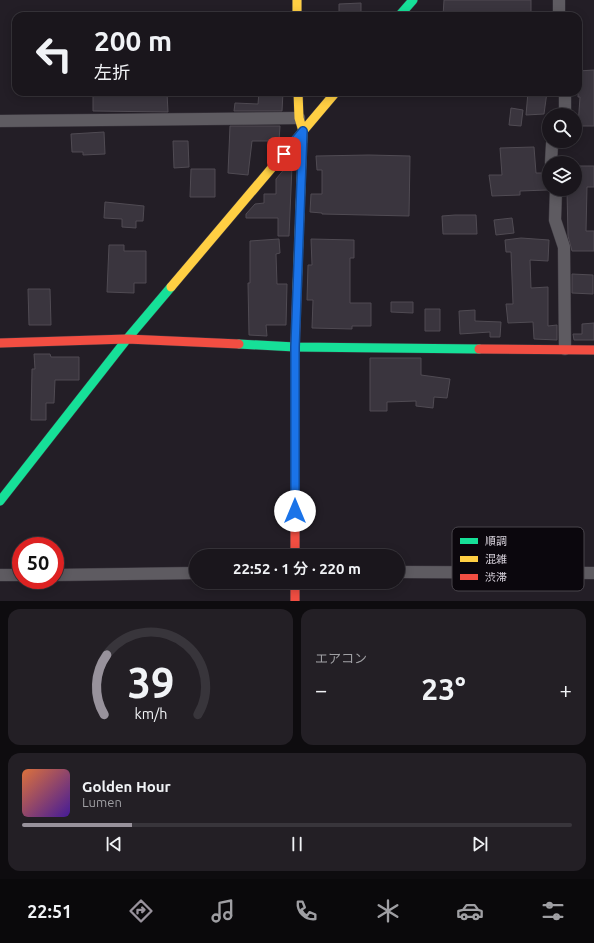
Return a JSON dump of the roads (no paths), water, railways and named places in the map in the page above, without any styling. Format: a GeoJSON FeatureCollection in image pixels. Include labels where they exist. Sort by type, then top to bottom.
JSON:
{"type":"FeatureCollection","features":[{"type":"Feature","properties":{"kind":"street"},"geometry":{"type":"LineString","coordinates":[[297,0],[297,12]]}},
{"type":"Feature","properties":{"kind":"street"},"geometry":{"type":"LineString","coordinates":[[402,12],[413,0]]}},
{"type":"Feature","properties":{"kind":"street"},"geometry":{"type":"LineString","coordinates":[[559,0],[560,12]]}},
{"type":"Feature","properties":{"kind":"street"},"geometry":{"type":"LineString","coordinates":[[295,549],[295,347],[303,131],[299,118],[298,96]]}},
{"type":"Feature","properties":{"kind":"street"},"geometry":{"type":"LineString","coordinates":[[0,501],[127,339],[333,96]]}},
{"type":"Feature","properties":{"kind":"street"},"geometry":{"type":"LineString","coordinates":[[565,96],[565,108]]}},
{"type":"Feature","properties":{"kind":"street"},"geometry":{"type":"LineString","coordinates":[[0,121],[299,118]]}},
{"type":"Feature","properties":{"kind":"street"},"geometry":{"type":"LineString","coordinates":[[556,196],[555,220],[564,247],[565,349]]}},
{"type":"Feature","properties":{"kind":"street"},"geometry":{"type":"LineString","coordinates":[[0,343],[127,339],[295,347],[594,350]]}},
{"type":"Feature","properties":{"kind":"street"},"geometry":{"type":"LineString","coordinates":[[405,572],[452,572]]}},
{"type":"Feature","properties":{"kind":"street"},"geometry":{"type":"LineString","coordinates":[[64,574],[189,573]]}},
{"type":"Feature","properties":{"kind":"street"},"geometry":{"type":"LineString","coordinates":[[584,573],[594,573]]}},
{"type":"Feature","properties":{"kind":"street"},"geometry":{"type":"LineString","coordinates":[[0,575],[12,575]]}},
{"type":"Feature","properties":{"kind":"street"},"geometry":{"type":"LineString","coordinates":[[295,589],[295,601]]}}]}
